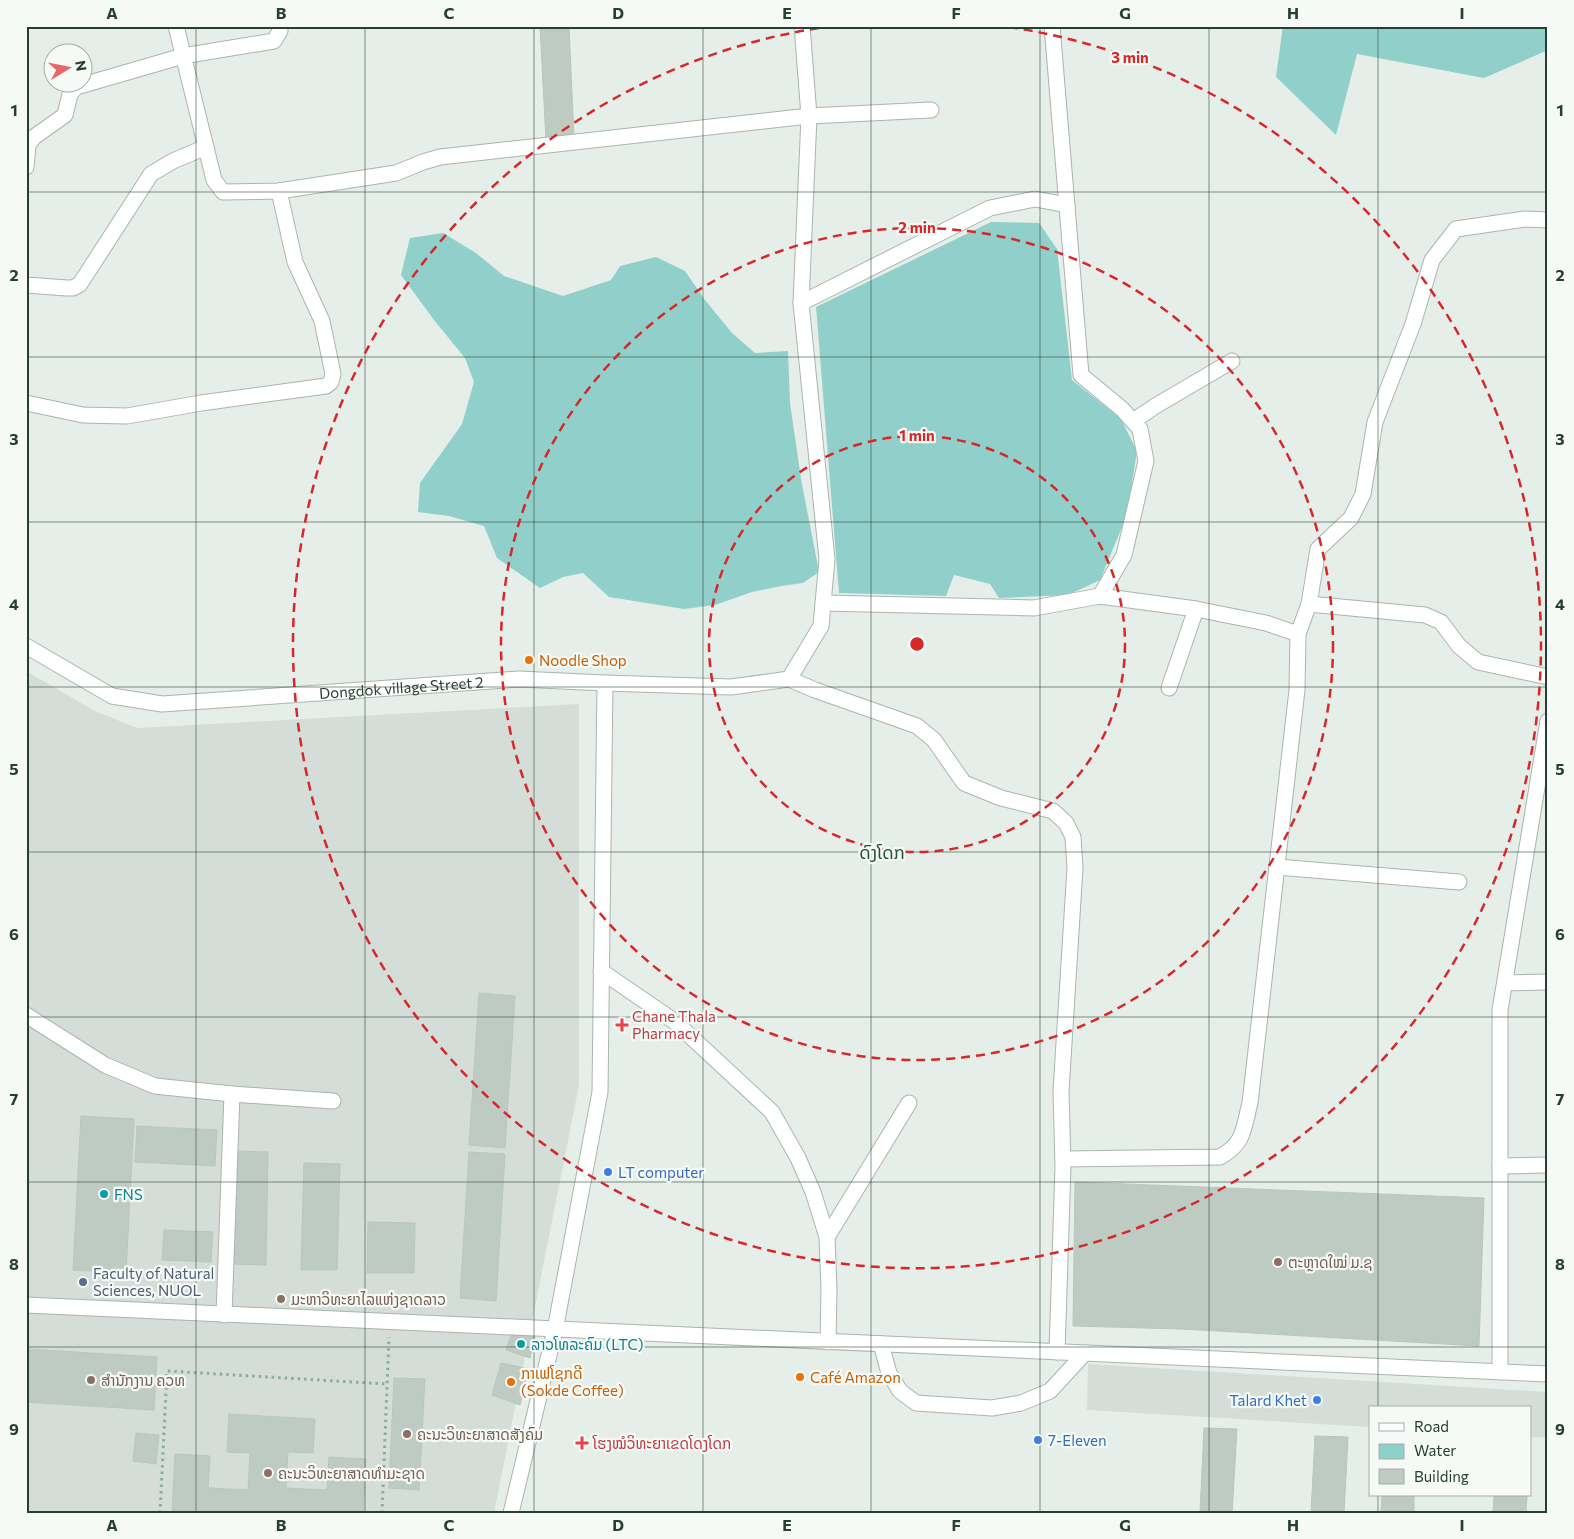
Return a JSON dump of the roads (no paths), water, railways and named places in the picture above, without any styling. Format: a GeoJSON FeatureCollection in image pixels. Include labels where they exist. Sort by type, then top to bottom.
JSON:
{"type":"FeatureCollection","features":[{"type":"Feature","properties":{"kind":"street"},"geometry":{"type":"LineString","coordinates":[[176,26],[214,180],[223,192],[279,191],[396,173],[440,157],[809,116],[930,110]]}},
{"type":"Feature","properties":{"kind":"street"},"geometry":{"type":"LineString","coordinates":[[26,166],[27,147],[34,138],[65,116],[70,94],[76,88],[183,56],[274,41],[280,31],[280,26]]}},
{"type":"Feature","properties":{"kind":"street"},"geometry":{"type":"LineString","coordinates":[[802,26],[809,116],[801,303],[828,559],[821,626],[789,679],[917,726],[934,740],[964,783],[1001,798],[1053,812],[1066,823],[1073,837],[1075,868],[1061,1091],[1063,1159],[1056,1352]]}},
{"type":"Feature","properties":{"kind":"street"},"geometry":{"type":"LineString","coordinates":[[1052,26],[1081,375],[1122,409],[1140,429],[1146,461],[1124,555],[1100,596]]}},
{"type":"Feature","properties":{"kind":"street"},"geometry":{"type":"LineString","coordinates":[[26,285],[73,288],[80,284],[151,174],[172,161],[206,147]]}},
{"type":"Feature","properties":{"kind":"street"},"geometry":{"type":"LineString","coordinates":[[26,403],[83,416],[127,416],[211,401],[326,386],[331,382],[333,374],[322,320],[295,262],[279,191]]}},
{"type":"Feature","properties":{"kind":"street"},"geometry":{"type":"LineString","coordinates":[[801,303],[990,208],[1036,199],[1067,204]]}},
{"type":"Feature","properties":{"kind":"street"},"geometry":{"type":"LineString","coordinates":[[1063,1159],[1220,1157],[1232,1150],[1240,1140],[1250,1103],[1297,690],[1298,634],[1309,604],[1318,548],[1351,518],[1363,494],[1375,422],[1413,324],[1432,260],[1456,229],[1525,219],[1548,220]]}},
{"type":"Feature","properties":{"kind":"street"},"geometry":{"type":"LineString","coordinates":[[1133,421],[1232,360]]}},
{"type":"Feature","properties":{"kind":"street"},"geometry":{"type":"LineString","coordinates":[[823,603],[1034,608],[1100,596],[1196,609],[1266,623],[1298,634]]}},
{"type":"Feature","properties":{"kind":"street"},"geometry":{"type":"LineString","coordinates":[[1309,604],[1425,615],[1441,622],[1459,646],[1478,662],[1548,677]]}},
{"type":"Feature","properties":{"kind":"street"},"geometry":{"type":"LineString","coordinates":[[1169,688],[1196,609]]}},
{"type":"Feature","properties":{"kind":"street","name":"Dongdok village Street 2"},"geometry":{"type":"LineString","coordinates":[[26,646],[112,696],[162,704],[519,679],[605,684],[731,687],[789,679]]}},
{"type":"Feature","properties":{"kind":"street"},"geometry":{"type":"LineString","coordinates":[[511,1513],[555,1330],[600,1092],[605,684]]}},
{"type":"Feature","properties":{"kind":"street"},"geometry":{"type":"LineString","coordinates":[[1500,1372],[1500,1010],[1548,721]]}},
{"type":"Feature","properties":{"kind":"street"},"geometry":{"type":"LineString","coordinates":[[1277,866],[1459,882]]}},
{"type":"Feature","properties":{"kind":"street"},"geometry":{"type":"LineString","coordinates":[[601,971],[674,1021],[772,1112],[798,1158],[813,1192],[827,1237],[829,1289],[828,1342]]}},
{"type":"Feature","properties":{"kind":"street"},"geometry":{"type":"LineString","coordinates":[[1505,983],[1548,982]]}},
{"type":"Feature","properties":{"kind":"street"},"geometry":{"type":"LineString","coordinates":[[26,1015],[105,1065],[155,1086],[232,1094],[333,1101]]}},
{"type":"Feature","properties":{"kind":"street"},"geometry":{"type":"LineString","coordinates":[[224,1315],[232,1094]]}},
{"type":"Feature","properties":{"kind":"street"},"geometry":{"type":"LineString","coordinates":[[827,1237],[909,1103]]}},
{"type":"Feature","properties":{"kind":"street"},"geometry":{"type":"LineString","coordinates":[[1500,1166],[1548,1165]]}},
{"type":"Feature","properties":{"kind":"street"},"geometry":{"type":"LineString","coordinates":[[26,1306],[1548,1374]]}},
{"type":"Feature","properties":{"kind":"street"},"geometry":{"type":"LineString","coordinates":[[881,1344],[892,1379],[900,1391],[916,1403],[992,1408],[1021,1403],[1050,1391],[1085,1354]]}},
{"type":"Feature","properties":{"kind":"water"},"geometry":{"type":"Polygon","coordinates":[[[1283,26],[1548,26],[1548,50],[1484,78],[1357,54],[1336,135],[1276,77],[1283,26]]]}},
{"type":"Feature","properties":{"kind":"water"},"geometry":{"type":"Polygon","coordinates":[[[991,222],[1039,223],[1057,249],[1072,380],[1121,419],[1137,451],[1127,515],[1100,580],[1068,595],[999,598],[990,584],[954,575],[946,596],[839,593],[816,307],[991,222]]]}},
{"type":"Feature","properties":{"kind":"water"},"geometry":{"type":"Polygon","coordinates":[[[443,233],[476,253],[504,276],[563,296],[611,280],[620,266],[656,257],[685,271],[705,300],[732,333],[755,353],[788,351],[790,403],[801,479],[819,572],[803,583],[752,592],[715,605],[684,609],[609,597],[583,573],[563,577],[540,588],[497,558],[484,526],[449,516],[418,512],[420,483],[462,424],[474,382],[465,358],[401,275],[410,238],[443,233]]]}},
{"type":"Feature","properties":{"kind":"place","name":"Noodle Shop"},"geometry":{"type":"Point","coordinates":[529,660]}},
{"type":"Feature","properties":{"kind":"place","name":"Chane Thala Pharmacy"},"geometry":{"type":"Point","coordinates":[622,1025]}},
{"type":"Feature","properties":{"kind":"place","name":"LT computer"},"geometry":{"type":"Point","coordinates":[608,1172]}},
{"type":"Feature","properties":{"kind":"place","name":"FNS"},"geometry":{"type":"Point","coordinates":[104,1194]}},
{"type":"Feature","properties":{"kind":"place","name":"ຕະຫຼາດໃໝ່ ມ.ຊ"},"geometry":{"type":"Point","coordinates":[1278,1262]}},
{"type":"Feature","properties":{"kind":"place","name":"Faculty of Natural Sciences, NUOL"},"geometry":{"type":"Point","coordinates":[83,1282]}},
{"type":"Feature","properties":{"kind":"place","name":"ມະຫາວິທະຍາໄລແຫ່ງຊາດລາວ"},"geometry":{"type":"Point","coordinates":[281,1299]}},
{"type":"Feature","properties":{"kind":"place","name":"ລາວໂທລະຄົມ (LTC)"},"geometry":{"type":"Point","coordinates":[521,1344]}},
{"type":"Feature","properties":{"kind":"place","name":"Café Amazon"},"geometry":{"type":"Point","coordinates":[800,1377]}},
{"type":"Feature","properties":{"kind":"place","name":"ສຳນັກງານ ຄວທ"},"geometry":{"type":"Point","coordinates":[91,1380]}},
{"type":"Feature","properties":{"kind":"place","name":"ກາເຟໂຊກດີ (Sokde Coffee)"},"geometry":{"type":"Point","coordinates":[511,1382]}},
{"type":"Feature","properties":{"kind":"place","name":"Talard Khet"},"geometry":{"type":"Point","coordinates":[1317,1400]}},
{"type":"Feature","properties":{"kind":"place","name":"ຄະນະວິທະຍາສາດສັງຄົມ"},"geometry":{"type":"Point","coordinates":[407,1434]}},
{"type":"Feature","properties":{"kind":"place","name":"7-Eleven"},"geometry":{"type":"Point","coordinates":[1038,1440]}},
{"type":"Feature","properties":{"kind":"place","name":"ໂຮງໝໍວິທະຍາເຂດໂດງໂດກ"},"geometry":{"type":"Point","coordinates":[582,1443]}},
{"type":"Feature","properties":{"kind":"place","name":"ຄະນະວິທະຍາສາດທຳມະຊາດ"},"geometry":{"type":"Point","coordinates":[268,1473]}},
{"type":"Feature","properties":{"kind":"district","name":"ດົງໂດກ"},"geometry":{"type":"Point","coordinates":[882,852]}}]}
